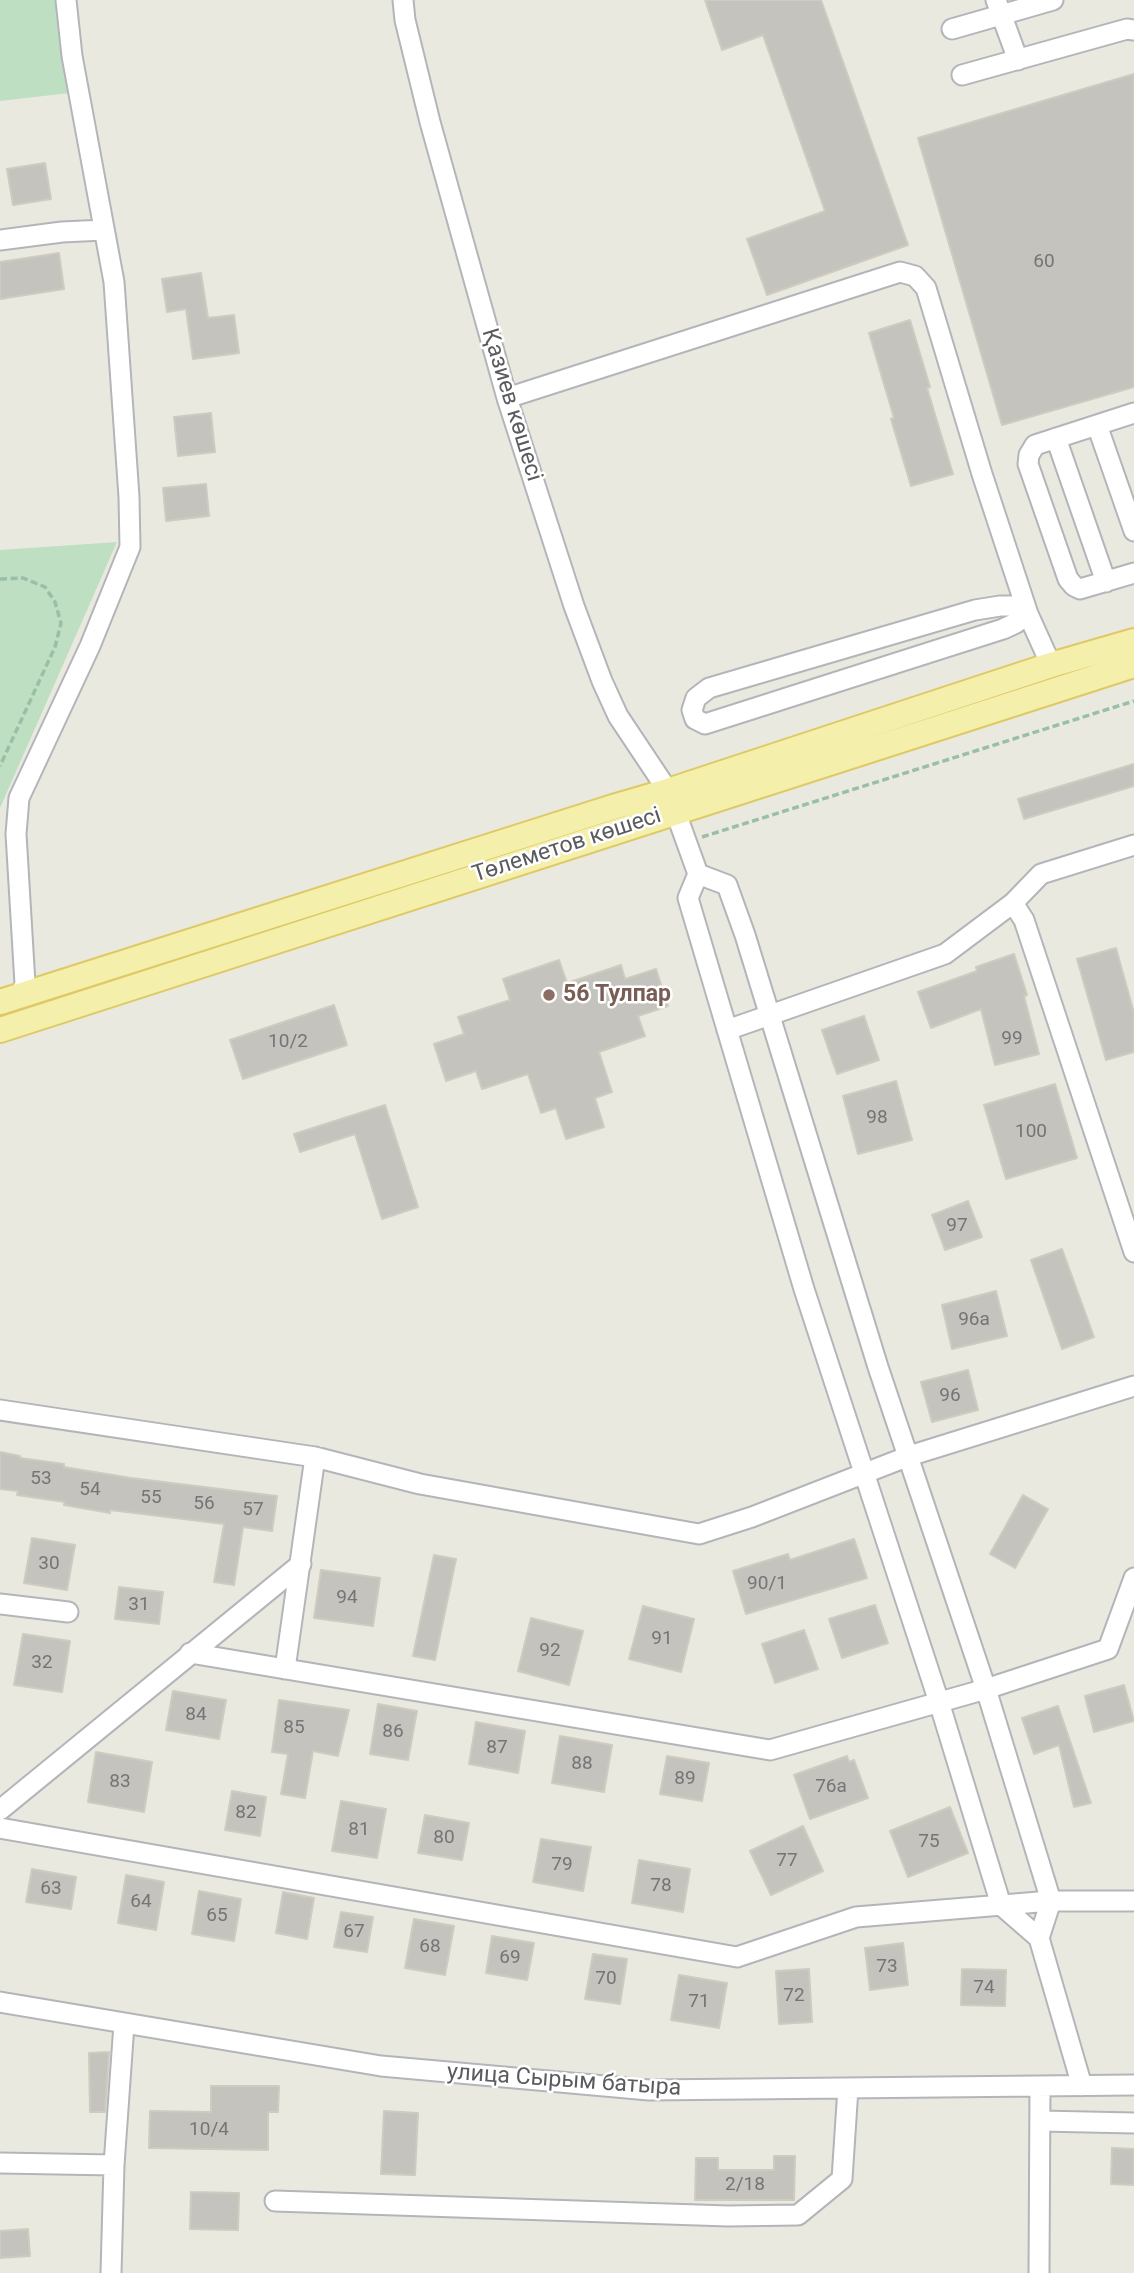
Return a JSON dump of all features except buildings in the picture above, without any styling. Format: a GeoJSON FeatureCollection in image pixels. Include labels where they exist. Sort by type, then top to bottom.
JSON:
{"type":"FeatureCollection","features":[{"type":"Feature","properties":{"kind":"main road","name":"Төлеметов көшесі"},"geometry":{"type":"LineString","coordinates":[[0,1030],[348,917],[1051,665],[1134,641]]}},
{"type":"Feature","properties":{"kind":"main road","name":"Төлеметов көшесі"},"geometry":{"type":"LineString","coordinates":[[10,999],[336,894],[672,801],[1134,665]]}},
{"type":"Feature","properties":{"kind":"main road"},"geometry":{"type":"LineString","coordinates":[[336,894],[348,917]]}},
{"type":"Feature","properties":{"kind":"street"},"geometry":{"type":"LineString","coordinates":[[10,999],[25,984],[16,834],[19,798],[90,646],[130,547],[114,282],[72,56],[66,0]]}},
{"type":"Feature","properties":{"kind":"street","name":"Қазиев көшесі"},"geometry":{"type":"LineString","coordinates":[[403,0],[405,20],[430,122],[507,398],[574,606],[601,681],[618,716],[672,801],[698,874]]}},
{"type":"Feature","properties":{"kind":"street"},"geometry":{"type":"LineString","coordinates":[[953,29],[999,8],[1053,0]]}},
{"type":"Feature","properties":{"kind":"street"},"geometry":{"type":"LineString","coordinates":[[999,8],[1017,60]]}},
{"type":"Feature","properties":{"kind":"street"},"geometry":{"type":"LineString","coordinates":[[962,75],[1127,29],[1134,30]]}},
{"type":"Feature","properties":{"kind":"street"},"geometry":{"type":"LineString","coordinates":[[0,240],[104,230]]}},
{"type":"Feature","properties":{"kind":"street"},"geometry":{"type":"LineString","coordinates":[[507,398],[900,272],[915,276],[926,288],[1028,614],[1051,665]]}},
{"type":"Feature","properties":{"kind":"street"},"geometry":{"type":"LineString","coordinates":[[1133,577],[1080,589],[1073,586],[1068,579],[1028,464],[1028,455],[1035,445],[1134,413]]}},
{"type":"Feature","properties":{"kind":"street"},"geometry":{"type":"LineString","coordinates":[[1097,425],[1134,531]]}},
{"type":"Feature","properties":{"kind":"street"},"geometry":{"type":"LineString","coordinates":[[1056,439],[1106,582]]}},
{"type":"Feature","properties":{"kind":"street"},"geometry":{"type":"LineString","coordinates":[[1014,606],[1028,614],[1003,629],[705,724],[695,719],[692,710],[696,698],[709,688],[975,610],[1014,606]]}},
{"type":"Feature","properties":{"kind":"street"},"geometry":{"type":"LineString","coordinates":[[727,1030],[945,954],[1013,903],[1041,874],[1134,845]]}},
{"type":"Feature","properties":{"kind":"street"},"geometry":{"type":"LineString","coordinates":[[1040,1938],[1001,1905],[939,1702],[804,1289],[688,898],[698,874],[727,885],[745,935],[878,1367],[986,1689],[1051,1901],[1040,1938],[1082,2086]]}},
{"type":"Feature","properties":{"kind":"street"},"geometry":{"type":"LineString","coordinates":[[1013,903],[1024,920],[1134,1252]]}},
{"type":"Feature","properties":{"kind":"street"},"geometry":{"type":"LineString","coordinates":[[0,1410],[315,1457],[421,1485],[699,1534],[752,1517],[909,1456],[1134,1386]]}},
{"type":"Feature","properties":{"kind":"street"},"geometry":{"type":"LineString","coordinates":[[285,1669],[315,1457]]}},
{"type":"Feature","properties":{"kind":"street"},"geometry":{"type":"LineString","coordinates":[[0,1810],[301,1564]]}},
{"type":"Feature","properties":{"kind":"street"},"geometry":{"type":"LineString","coordinates":[[190,1653],[770,1750],[986,1689],[1108,1649],[1134,1578]]}},
{"type":"Feature","properties":{"kind":"street"},"geometry":{"type":"LineString","coordinates":[[0,1604],[68,1612]]}},
{"type":"Feature","properties":{"kind":"street"},"geometry":{"type":"LineString","coordinates":[[0,1828],[737,1957],[856,1917],[1051,1901],[1134,1901]]}},
{"type":"Feature","properties":{"kind":"street","name":"улица Сырым батыра"},"geometry":{"type":"LineString","coordinates":[[0,2002],[382,2066],[649,2090],[1134,2085]]}},
{"type":"Feature","properties":{"kind":"street"},"geometry":{"type":"LineString","coordinates":[[111,2273],[114,2165],[124,2024]]}},
{"type":"Feature","properties":{"kind":"street"},"geometry":{"type":"LineString","coordinates":[[1039,2273],[1040,2086]]}},
{"type":"Feature","properties":{"kind":"street"},"geometry":{"type":"LineString","coordinates":[[275,2201],[728,2216],[798,2215],[842,2179],[848,2088]]}},
{"type":"Feature","properties":{"kind":"street"},"geometry":{"type":"LineString","coordinates":[[1040,2121],[1134,2123]]}},
{"type":"Feature","properties":{"kind":"street"},"geometry":{"type":"LineString","coordinates":[[0,2163],[114,2165]]}},
{"type":"Feature","properties":{"kind":"path"},"geometry":{"type":"LineString","coordinates":[[0,579],[23,579],[45,587],[55,602],[61,623],[55,647],[0,766]]}},
{"type":"Feature","properties":{"kind":"path"},"geometry":{"type":"LineString","coordinates":[[687,842],[1134,701]]}},
{"type":"Feature","properties":{"kind":"green space"},"geometry":{"type":"Polygon","coordinates":[[[0,0],[57,0],[70,93],[0,101],[0,0]]]}},
{"type":"Feature","properties":{"kind":"green space"},"geometry":{"type":"Polygon","coordinates":[[[117,542],[0,808],[0,550],[117,542]]]}},
{"type":"Feature","properties":{"kind":"place","name":"56 Тулпар"},"geometry":{"type":"Point","coordinates":[549,995]}}]}
